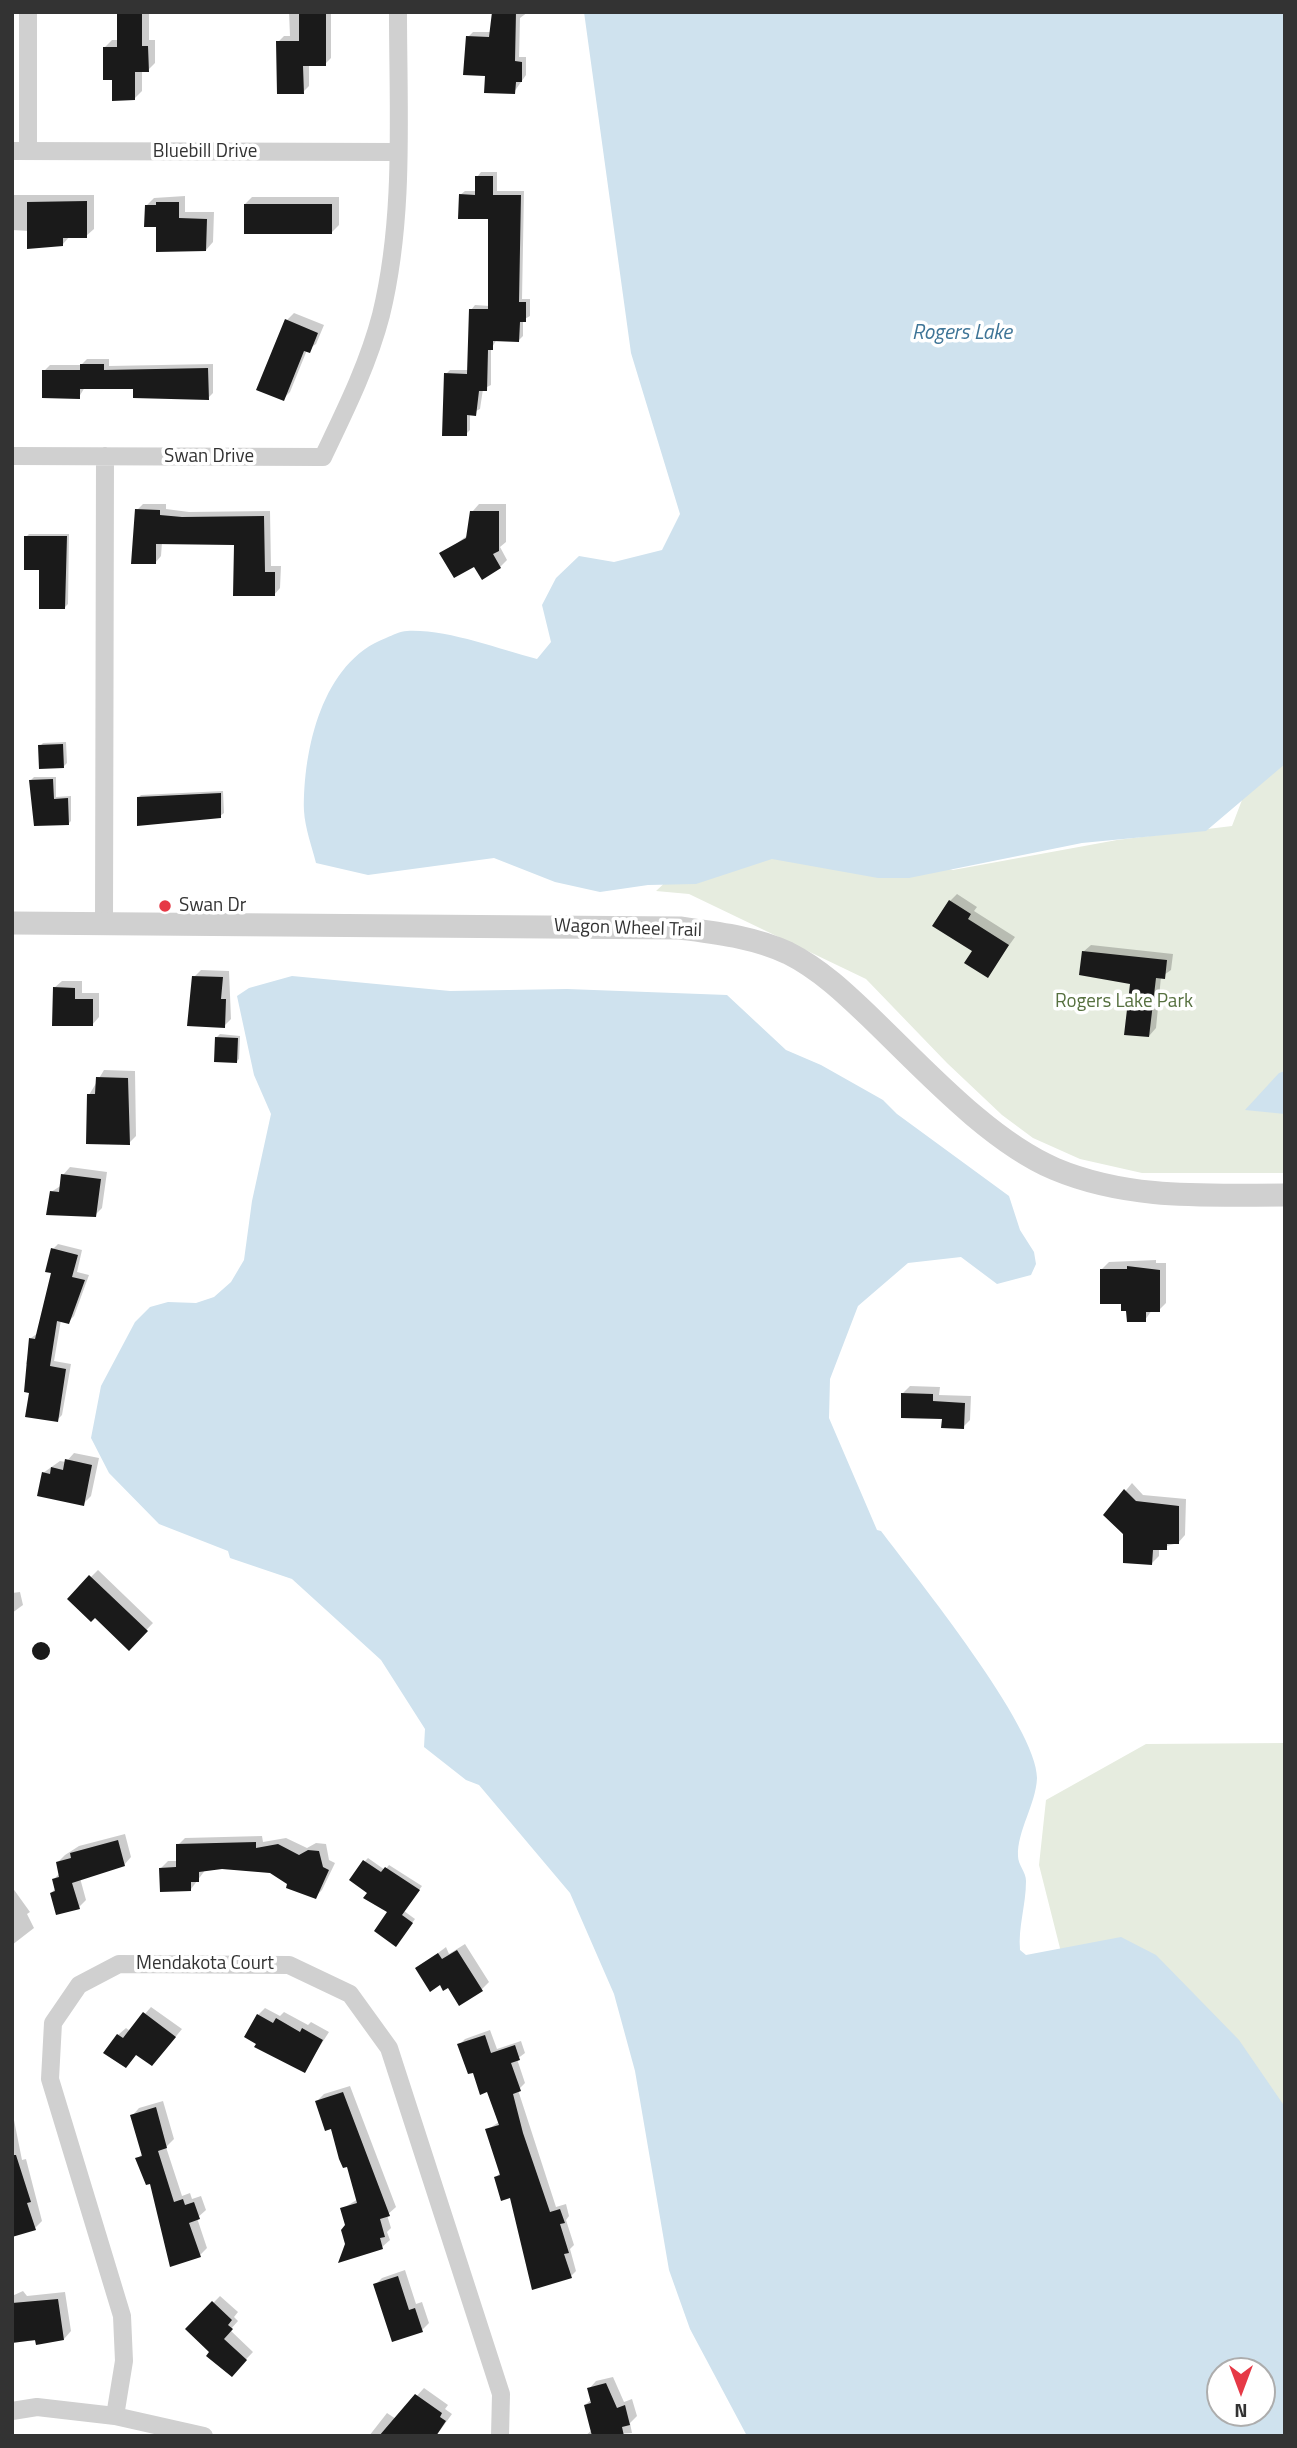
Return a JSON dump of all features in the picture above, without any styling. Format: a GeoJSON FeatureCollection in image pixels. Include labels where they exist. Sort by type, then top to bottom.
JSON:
{"type":"FeatureCollection","features":[{"type":"Feature","properties":{"kind":"street"},"geometry":{"type":"LineString","coordinates":[[20,151],[28,12]]}},
{"type":"Feature","properties":{"kind":"street","name":"Swan Drive"},"geometry":{"type":"LineString","coordinates":[[105,456],[323,457],[357,388],[381,315],[394,237],[398,152],[398,12]]}},
{"type":"Feature","properties":{"kind":"street","name":"Bluebill Drive"},"geometry":{"type":"LineString","coordinates":[[20,151],[398,152]]}},
{"type":"Feature","properties":{"kind":"street"},"geometry":{"type":"LineString","coordinates":[[12,456],[105,456],[104,924]]}},
{"type":"Feature","properties":{"kind":"street","name":"Wagon Wheel Trail"},"geometry":{"type":"LineString","coordinates":[[12,923],[680,928],[740,936],[788,953],[832,981],[981,1123],[1053,1168],[1108,1188],[1157,1194],[1285,1195]]}},
{"type":"Feature","properties":{"kind":"street","name":"Mendakota Court"},"geometry":{"type":"LineString","coordinates":[[116,2416],[124,2361],[122,2316],[50,2079],[53,2023],[79,1985],[119,1964],[289,1965],[350,1994],[389,2048],[501,2394],[500,2436]]}},
{"type":"Feature","properties":{"kind":"street"},"geometry":{"type":"LineString","coordinates":[[12,2411],[37,2407],[116,2416],[204,2436]]}},
{"type":"Feature","properties":{"kind":"green space","name":"Rogers Lake Park"},"geometry":{"type":"Polygon","coordinates":[[[1285,720],[1285,1173],[1142,1173],[1080,1159],[1033,1138],[1002,1115],[947,1063],[866,979],[689,894],[656,891],[729,823],[953,870],[1117,840],[1232,826],[1272,722],[1285,720]]]}},
{"type":"Feature","properties":{"kind":"green space"},"geometry":{"type":"Polygon","coordinates":[[[1285,1743],[1285,2288],[1065,1968],[1039,1865],[1046,1800],[1146,1744],[1285,1743]]]}},
{"type":"Feature","properties":{"kind":"water","name":"Rogers Lake"},"geometry":{"type":"Polygon","coordinates":[[[584,12],[1285,12],[1285,764],[1206,831],[1082,843],[909,878],[878,878],[772,859],[696,884],[648,885],[600,892],[555,882],[494,858],[368,875],[316,863],[304,811],[307,762],[321,711],[332,687],[346,667],[364,650],[394,634],[407,631],[455,636],[537,659],[551,642],[542,605],[556,578],[579,556],[614,562],[662,550],[680,514],[631,353],[584,12]]]}},
{"type":"Feature","properties":{"kind":"water"},"geometry":{"type":"Polygon","coordinates":[[[292,976],[450,991],[567,989],[727,995],[786,1050],[821,1065],[883,1100],[897,1114],[1009,1196],[1020,1230],[1034,1252],[1036,1264],[1031,1275],[997,1284],[961,1257],[908,1263],[858,1306],[830,1379],[829,1418],[877,1530],[881,1531],[972,1653],[1018,1725],[1032,1755],[1037,1778],[1036,1788],[1018,1847],[1018,1859],[1026,1881],[1020,1950],[1026,1955],[1121,1937],[1156,1955],[1239,2040],[1285,2107],[1285,2436],[747,2436],[690,2329],[669,2270],[635,2071],[614,1994],[570,1893],[479,1785],[466,1780],[424,1747],[425,1729],[381,1660],[292,1579],[230,1558],[228,1551],[159,1524],[109,1473],[91,1438],[101,1386],[135,1322],[150,1307],[168,1302],[196,1303],[214,1297],[231,1282],[244,1260],[252,1201],[271,1114],[254,1075],[237,996],[249,988],[292,976]]]}},
{"type":"Feature","properties":{"kind":"water"},"geometry":{"type":"Polygon","coordinates":[[[1285,1071],[1285,1114],[1245,1110],[1279,1073],[1285,1071]]]}},
{"type":"Feature","properties":{"kind":"building"},"geometry":{"type":"Polygon","coordinates":[[[117,12],[142,12],[142,46],[148,46],[149,72],[135,72],[135,100],[112,101],[112,80],[103,80],[103,47],[117,47],[117,12]]]}},
{"type":"Feature","properties":{"kind":"building"},"geometry":{"type":"Polygon","coordinates":[[[299,12],[326,12],[326,66],[303,66],[304,94],[277,94],[276,41],[299,41],[299,12]]]}},
{"type":"Feature","properties":{"kind":"building"},"geometry":{"type":"Polygon","coordinates":[[[492,12],[516,12],[515,61],[522,62],[522,82],[516,82],[515,94],[484,93],[485,76],[463,75],[466,36],[489,37],[492,12]]]}},
{"type":"Feature","properties":{"kind":"building"},"geometry":{"type":"Polygon","coordinates":[[[475,176],[493,176],[493,195],[521,195],[519,302],[526,302],[526,322],[520,322],[519,342],[493,341],[493,350],[488,350],[487,391],[479,391],[476,416],[467,415],[467,436],[442,436],[444,373],[467,374],[469,309],[488,309],[488,219],[458,219],[459,194],[475,195],[475,176]]]}},
{"type":"Feature","properties":{"kind":"building"},"geometry":{"type":"Polygon","coordinates":[[[87,201],[87,238],[63,238],[63,246],[27,249],[27,202],[87,201]]]}},
{"type":"Feature","properties":{"kind":"building"},"geometry":{"type":"Polygon","coordinates":[[[156,202],[179,202],[179,218],[207,219],[206,251],[156,252],[156,227],[144,227],[145,205],[156,205],[156,202]]]}},
{"type":"Feature","properties":{"kind":"building"},"geometry":{"type":"Polygon","coordinates":[[[244,204],[332,204],[332,234],[244,234],[244,204]]]}},
{"type":"Feature","properties":{"kind":"building"},"geometry":{"type":"Polygon","coordinates":[[[285,319],[318,333],[310,353],[304,351],[284,401],[256,390],[285,319]]]}},
{"type":"Feature","properties":{"kind":"building"},"geometry":{"type":"Polygon","coordinates":[[[80,364],[104,364],[104,370],[208,368],[209,400],[133,398],[133,389],[80,389],[80,399],[42,398],[42,370],[80,370],[80,364]]]}},
{"type":"Feature","properties":{"kind":"building"},"geometry":{"type":"Polygon","coordinates":[[[135,509],[160,510],[160,515],[182,517],[264,516],[265,572],[275,572],[275,596],[233,596],[234,545],[156,544],[156,564],[131,564],[135,509]]]}},
{"type":"Feature","properties":{"kind":"building"},"geometry":{"type":"Polygon","coordinates":[[[470,511],[499,511],[499,551],[493,554],[501,568],[482,580],[474,567],[454,578],[439,553],[466,538],[470,511]]]}},
{"type":"Feature","properties":{"kind":"building"},"geometry":{"type":"Polygon","coordinates":[[[24,536],[67,536],[65,609],[39,609],[39,570],[24,570],[24,536]]]}},
{"type":"Feature","properties":{"kind":"building"},"geometry":{"type":"Polygon","coordinates":[[[63,744],[64,768],[39,769],[38,745],[63,744]]]}},
{"type":"Feature","properties":{"kind":"building"},"geometry":{"type":"Polygon","coordinates":[[[53,779],[54,799],[68,798],[69,825],[34,826],[29,780],[53,779]]]}},
{"type":"Feature","properties":{"kind":"building"},"geometry":{"type":"Polygon","coordinates":[[[221,793],[221,818],[137,826],[137,797],[221,793]]]}},
{"type":"Feature","properties":{"kind":"building"},"geometry":{"type":"Polygon","coordinates":[[[949,900],[971,914],[968,919],[1009,945],[988,978],[964,963],[972,951],[932,926],[949,900]]]}},
{"type":"Feature","properties":{"kind":"building"},"geometry":{"type":"Polygon","coordinates":[[[1082,951],[1167,960],[1165,979],[1156,978],[1149,1037],[1124,1035],[1130,984],[1079,975],[1082,951]]]}},
{"type":"Feature","properties":{"kind":"building"},"geometry":{"type":"Polygon","coordinates":[[[192,976],[223,977],[221,999],[226,999],[225,1028],[187,1026],[192,976]]]}},
{"type":"Feature","properties":{"kind":"building"},"geometry":{"type":"Polygon","coordinates":[[[53,987],[75,988],[75,999],[93,999],[93,1026],[52,1026],[53,987]]]}},
{"type":"Feature","properties":{"kind":"building"},"geometry":{"type":"Polygon","coordinates":[[[215,1037],[238,1038],[237,1063],[214,1062],[215,1037]]]}},
{"type":"Feature","properties":{"kind":"building"},"geometry":{"type":"Polygon","coordinates":[[[96,1077],[128,1078],[130,1145],[86,1144],[87,1094],[95,1094],[96,1077]]]}},
{"type":"Feature","properties":{"kind":"building"},"geometry":{"type":"Polygon","coordinates":[[[61,1174],[101,1179],[96,1217],[46,1215],[50,1191],[59,1192],[61,1174]]]}},
{"type":"Feature","properties":{"kind":"building"},"geometry":{"type":"Polygon","coordinates":[[[51,1248],[78,1255],[72,1277],[85,1280],[69,1324],[57,1321],[50,1366],[66,1369],[58,1422],[25,1417],[29,1393],[24,1392],[29,1338],[35,1339],[51,1273],[45,1272],[51,1248]]]}},
{"type":"Feature","properties":{"kind":"building"},"geometry":{"type":"Polygon","coordinates":[[[1127,1266],[1160,1270],[1160,1312],[1146,1312],[1146,1322],[1127,1322],[1126,1311],[1121,1311],[1121,1304],[1100,1304],[1100,1269],[1127,1269],[1127,1266]]]}},
{"type":"Feature","properties":{"kind":"building"},"geometry":{"type":"Polygon","coordinates":[[[901,1393],[933,1394],[933,1401],[965,1403],[964,1429],[941,1428],[942,1419],[901,1418],[901,1393]]]}},
{"type":"Feature","properties":{"kind":"building"},"geometry":{"type":"Polygon","coordinates":[[[65,1459],[92,1465],[84,1506],[37,1496],[42,1472],[50,1474],[51,1467],[63,1470],[65,1459]]]}},
{"type":"Feature","properties":{"kind":"building"},"geometry":{"type":"Polygon","coordinates":[[[1124,1489],[1136,1501],[1179,1506],[1179,1544],[1167,1544],[1167,1550],[1153,1550],[1152,1565],[1123,1563],[1123,1534],[1103,1515],[1124,1489]]]}},
{"type":"Feature","properties":{"kind":"building"},"geometry":{"type":"Polygon","coordinates":[[[89,1575],[148,1631],[129,1651],[95,1618],[91,1622],[67,1599],[89,1575]]]}},
{"type":"Feature","properties":{"kind":"building"},"geometry":{"type":"Polygon","coordinates":[[[41,1642],[47,1645],[50,1651],[47,1657],[41,1660],[35,1657],[32,1651],[35,1645],[41,1642]]]}},
{"type":"Feature","properties":{"kind":"building"},"geometry":{"type":"Polygon","coordinates":[[[118,1840],[125,1866],[72,1883],[80,1909],[56,1915],[50,1893],[55,1891],[52,1879],[59,1877],[56,1862],[71,1858],[70,1853],[118,1840]]]}},
{"type":"Feature","properties":{"kind":"building"},"geometry":{"type":"Polygon","coordinates":[[[256,1842],[256,1848],[278,1844],[299,1855],[308,1850],[319,1851],[323,1867],[329,1870],[316,1899],[286,1888],[287,1884],[270,1873],[222,1869],[199,1872],[199,1882],[191,1882],[191,1891],[160,1892],[159,1868],[176,1867],[176,1844],[256,1842]]]}},
{"type":"Feature","properties":{"kind":"building"},"geometry":{"type":"Polygon","coordinates":[[[363,1860],[381,1872],[385,1867],[420,1890],[402,1915],[413,1923],[396,1947],[374,1931],[387,1912],[363,1898],[367,1893],[349,1880],[363,1860]]]}},
{"type":"Feature","properties":{"kind":"building"},"geometry":{"type":"Polygon","coordinates":[[[457,1950],[483,1991],[459,2006],[448,1988],[443,1991],[440,1985],[430,1992],[415,1968],[438,1953],[442,1959],[457,1950]]]}},
{"type":"Feature","properties":{"kind":"building"},"geometry":{"type":"Polygon","coordinates":[[[143,2012],[176,2037],[152,2066],[136,2055],[126,2068],[103,2053],[117,2034],[123,2038],[143,2012]]]}},
{"type":"Feature","properties":{"kind":"building"},"geometry":{"type":"Polygon","coordinates":[[[257,2014],[273,2023],[276,2018],[300,2032],[302,2028],[323,2040],[305,2073],[254,2047],[256,2044],[244,2037],[257,2014]]]}},
{"type":"Feature","properties":{"kind":"building"},"geometry":{"type":"Polygon","coordinates":[[[485,2035],[491,2053],[515,2045],[520,2060],[511,2063],[521,2091],[513,2094],[523,2133],[550,2212],[560,2209],[565,2223],[560,2224],[569,2253],[564,2254],[572,2278],[532,2290],[510,2198],[501,2201],[494,2177],[500,2175],[485,2129],[499,2125],[487,2092],[480,2095],[473,2073],[468,2074],[457,2044],[485,2035]]]}},
{"type":"Feature","properties":{"kind":"building"},"geometry":{"type":"Polygon","coordinates":[[[343,2092],[390,2216],[380,2219],[385,2237],[380,2238],[383,2249],[338,2263],[345,2244],[341,2230],[345,2225],[340,2208],[357,2203],[347,2167],[343,2168],[339,2159],[331,2129],[325,2131],[315,2101],[343,2092]]]}},
{"type":"Feature","properties":{"kind":"building"},"geometry":{"type":"Polygon","coordinates":[[[156,2107],[167,2148],[158,2151],[174,2202],[183,2199],[185,2205],[194,2202],[200,2219],[189,2223],[201,2257],[170,2267],[150,2184],[146,2185],[135,2158],[142,2156],[130,2115],[156,2107]]]}},
{"type":"Feature","properties":{"kind":"building"},"geometry":{"type":"Polygon","coordinates":[[[12,2155],[16,2155],[31,2202],[27,2203],[36,2230],[12,2237],[12,2155]]]}},
{"type":"Feature","properties":{"kind":"building"},"geometry":{"type":"Polygon","coordinates":[[[398,2276],[409,2310],[415,2308],[423,2332],[392,2342],[373,2284],[398,2276]]]}},
{"type":"Feature","properties":{"kind":"building"},"geometry":{"type":"Polygon","coordinates":[[[58,2299],[64,2340],[36,2345],[35,2340],[12,2343],[12,2303],[58,2299]]]}},
{"type":"Feature","properties":{"kind":"building"},"geometry":{"type":"Polygon","coordinates":[[[212,2301],[232,2320],[228,2325],[233,2329],[224,2339],[247,2360],[232,2377],[206,2356],[209,2352],[185,2329],[212,2301]]]}},
{"type":"Feature","properties":{"kind":"building"},"geometry":{"type":"Polygon","coordinates":[[[606,2383],[617,2408],[625,2405],[630,2425],[622,2427],[624,2436],[592,2436],[584,2405],[591,2403],[587,2388],[606,2383]]]}},
{"type":"Feature","properties":{"kind":"building"},"geometry":{"type":"Polygon","coordinates":[[[415,2394],[442,2413],[440,2417],[446,2421],[436,2436],[379,2436],[415,2394]]]}},
{"type":"Feature","properties":{"kind":"place","name":"Swan Dr"},"geometry":{"type":"Point","coordinates":[165,906]}}]}
